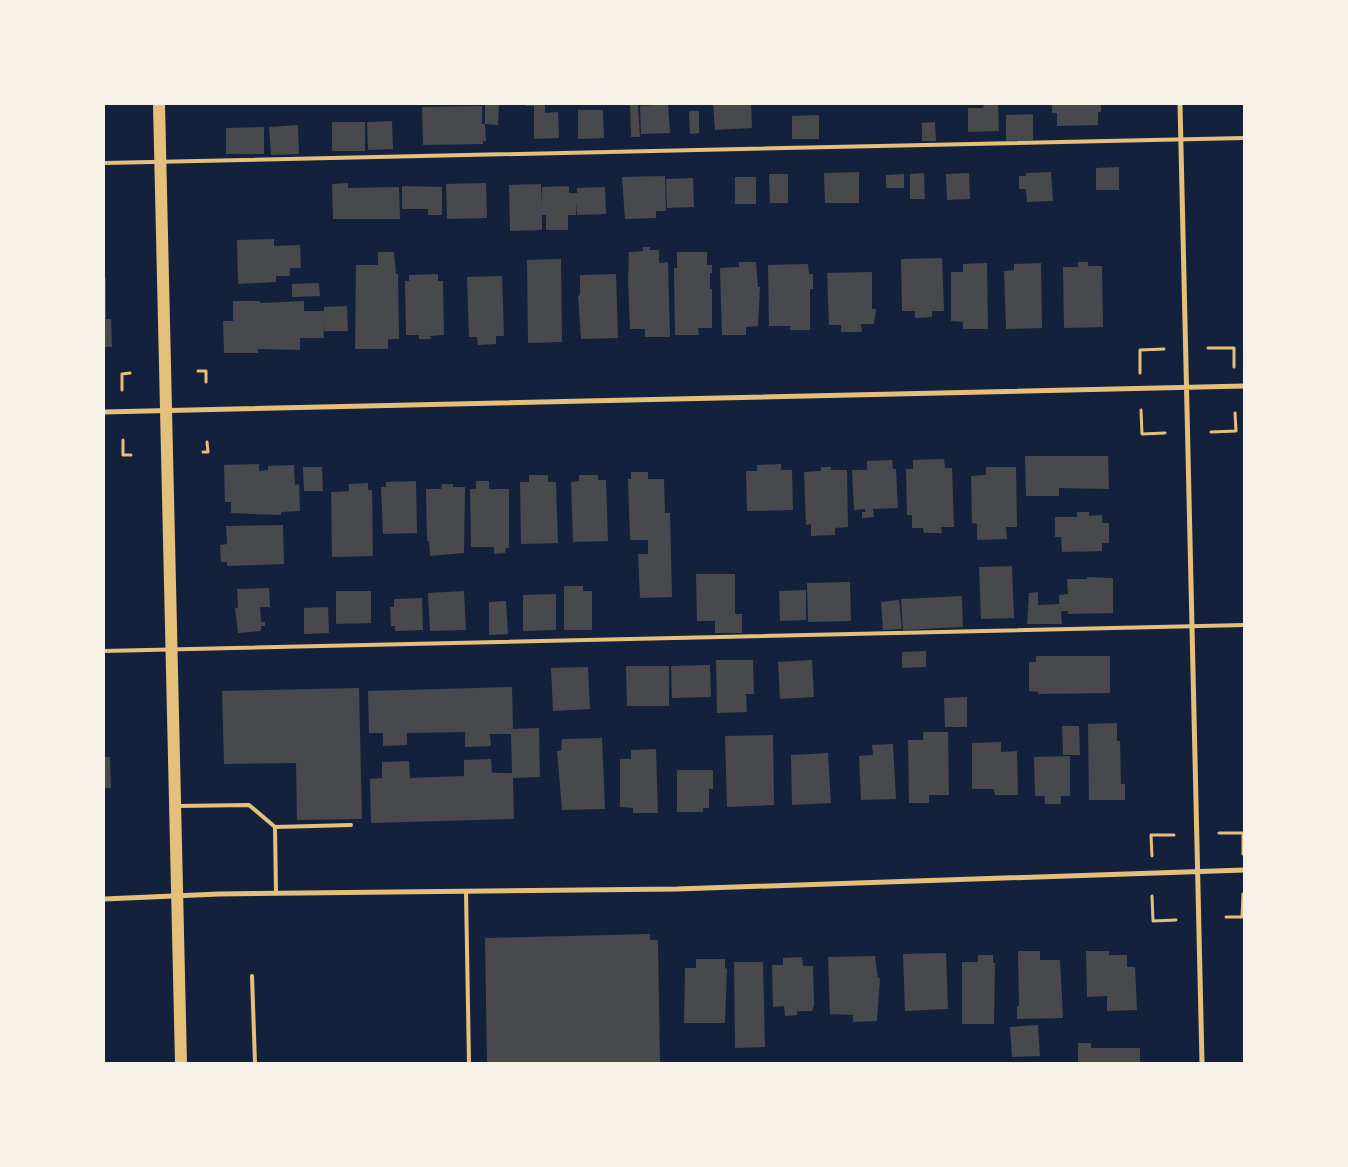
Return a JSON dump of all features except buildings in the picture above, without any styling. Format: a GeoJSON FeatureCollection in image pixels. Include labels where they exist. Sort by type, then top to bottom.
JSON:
{"type":"FeatureCollection","features":[{"type":"Feature","properties":{"kind":"main road"},"geometry":{"type":"LineString","coordinates":[[159,104],[181,1063]]}},
{"type":"Feature","properties":{"kind":"street"},"geometry":{"type":"LineString","coordinates":[[1180,104],[1202,1063]]}},
{"type":"Feature","properties":{"kind":"street"},"geometry":{"type":"LineString","coordinates":[[104,412],[1244,386]]}},
{"type":"Feature","properties":{"kind":"street"},"geometry":{"type":"LineString","coordinates":[[104,899],[276,894],[677,889],[1244,870]]}},
{"type":"Feature","properties":{"kind":"lane"},"geometry":{"type":"LineString","coordinates":[[104,163],[1244,138]]}},
{"type":"Feature","properties":{"kind":"lane"},"geometry":{"type":"LineString","coordinates":[[104,651],[1244,625]]}},
{"type":"Feature","properties":{"kind":"lane"},"geometry":{"type":"LineString","coordinates":[[175,806],[249,804],[275,827],[351,825]]}},
{"type":"Feature","properties":{"kind":"lane"},"geometry":{"type":"LineString","coordinates":[[275,827],[276,894]]}},
{"type":"Feature","properties":{"kind":"lane"},"geometry":{"type":"LineString","coordinates":[[466,892],[469,1063]]}},
{"type":"Feature","properties":{"kind":"lane"},"geometry":{"type":"LineString","coordinates":[[252,976],[254,1063]]}},
{"type":"Feature","properties":{"kind":"path"},"geometry":{"type":"LineString","coordinates":[[1208,348],[1234,348],[1234,367]]}},
{"type":"Feature","properties":{"kind":"path"},"geometry":{"type":"LineString","coordinates":[[1140,373],[1140,350],[1164,350]]}},
{"type":"Feature","properties":{"kind":"path"},"geometry":{"type":"LineString","coordinates":[[198,371],[206,370],[206,382]]}},
{"type":"Feature","properties":{"kind":"path"},"geometry":{"type":"LineString","coordinates":[[122,390],[122,374],[130,374]]}},
{"type":"Feature","properties":{"kind":"path"},"geometry":{"type":"LineString","coordinates":[[1141,410],[1142,434],[1165,433]]}},
{"type":"Feature","properties":{"kind":"path"},"geometry":{"type":"LineString","coordinates":[[1211,432],[1236,431],[1235,413]]}},
{"type":"Feature","properties":{"kind":"path"},"geometry":{"type":"LineString","coordinates":[[123,440],[123,455],[131,455]]}},
{"type":"Feature","properties":{"kind":"path"},"geometry":{"type":"LineString","coordinates":[[203,452],[208,452],[207,442]]}},
{"type":"Feature","properties":{"kind":"path"},"geometry":{"type":"LineString","coordinates":[[1219,833],[1243,833],[1243,855]]}},
{"type":"Feature","properties":{"kind":"path"},"geometry":{"type":"LineString","coordinates":[[1152,857],[1151,835],[1174,834]]}},
{"type":"Feature","properties":{"kind":"path"},"geometry":{"type":"LineString","coordinates":[[1226,917],[1242,917],[1243,894]]}},
{"type":"Feature","properties":{"kind":"path"},"geometry":{"type":"LineString","coordinates":[[1152,896],[1153,921],[1176,920]]}}]}
